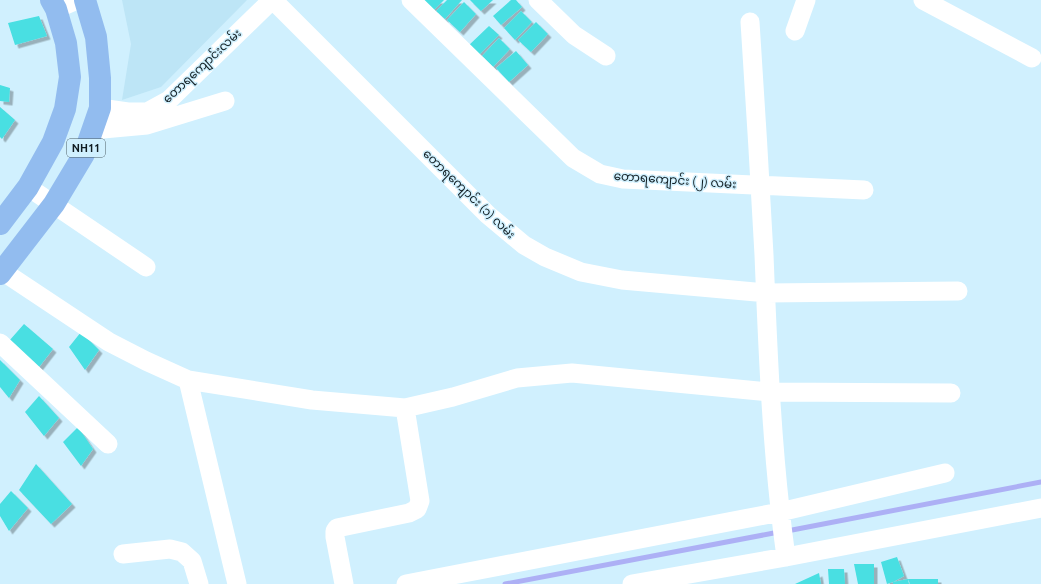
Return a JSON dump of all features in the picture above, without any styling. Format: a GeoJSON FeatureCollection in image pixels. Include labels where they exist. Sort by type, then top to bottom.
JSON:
{"type":"FeatureCollection","features":[{"type":"Feature","properties":{"kind":"highway","name":"NH11"},"geometry":{"type":"LineString","coordinates":[[1,272],[54,204],[84,154],[100,108],[100,78],[96,37],[85,0]]}},
{"type":"Feature","properties":{"kind":"highway","name":"NH11"},"geometry":{"type":"LineString","coordinates":[[0,224],[28,187],[52,142],[65,109],[70,77],[66,43],[54,4]]}},
{"type":"Feature","properties":{"kind":"street"},"geometry":{"type":"LineString","coordinates":[[54,4],[77,0]]}},
{"type":"Feature","properties":{"kind":"street","name":"တောရကျောင်းလမ်း"},"geometry":{"type":"LineString","coordinates":[[100,108],[128,112],[147,112],[169,100],[272,0]]}},
{"type":"Feature","properties":{"kind":"street","name":"တောရကျောင်း (၁) လမ်း"},"geometry":{"type":"LineString","coordinates":[[272,0],[488,215],[524,245],[545,257],[581,272],[622,280],[766,293],[958,291]]}},
{"type":"Feature","properties":{"kind":"street","name":"တောရကျောင်း (၂) လမ်း"},"geometry":{"type":"LineString","coordinates":[[411,0],[573,158],[600,174],[623,179],[864,190]]}},
{"type":"Feature","properties":{"kind":"street"},"geometry":{"type":"LineString","coordinates":[[538,0],[574,35],[606,56]]}},
{"type":"Feature","properties":{"kind":"street"},"geometry":{"type":"LineString","coordinates":[[795,31],[806,0]]}},
{"type":"Feature","properties":{"kind":"street"},"geometry":{"type":"LineString","coordinates":[[923,0],[1032,58]]}},
{"type":"Feature","properties":{"kind":"street"},"geometry":{"type":"LineString","coordinates":[[750,22],[761,185],[770,392],[780,512],[786,557]]}},
{"type":"Feature","properties":{"kind":"street"},"geometry":{"type":"LineString","coordinates":[[92,130],[147,125],[225,101]]}},
{"type":"Feature","properties":{"kind":"street"},"geometry":{"type":"LineString","coordinates":[[28,187],[146,267]]}},
{"type":"Feature","properties":{"kind":"street"},"geometry":{"type":"LineString","coordinates":[[1,272],[109,342],[188,380],[312,400],[405,408],[453,397],[517,378],[572,373],[770,392],[951,393]]}},
{"type":"Feature","properties":{"kind":"street"},"geometry":{"type":"LineString","coordinates":[[0,343],[108,444]]}},
{"type":"Feature","properties":{"kind":"street"},"geometry":{"type":"LineString","coordinates":[[188,380],[237,584]]}},
{"type":"Feature","properties":{"kind":"street"},"geometry":{"type":"LineString","coordinates":[[344,584],[335,537],[335,531],[337,528],[409,513],[417,509],[420,502],[405,408]]}},
{"type":"Feature","properties":{"kind":"street"},"geometry":{"type":"LineString","coordinates":[[406,584],[780,512],[945,473]]}},
{"type":"Feature","properties":{"kind":"street"},"geometry":{"type":"LineString","coordinates":[[632,584],[651,582],[786,557],[1041,508]]}},
{"type":"Feature","properties":{"kind":"street"},"geometry":{"type":"LineString","coordinates":[[123,554],[170,549],[182,552],[192,561],[199,584]]}},
{"type":"Feature","properties":{"kind":"shaded area"},"geometry":{"type":"Polygon","coordinates":[[[122,0],[247,0],[161,87],[122,100],[131,44],[122,0]]]}},
{"type":"Feature","properties":{"kind":"building"},"geometry":{"type":"Polygon","coordinates":[[[422,0],[444,0],[432,12],[422,0]]]}},
{"type":"Feature","properties":{"kind":"building"},"geometry":{"type":"Polygon","coordinates":[[[447,0],[462,0],[445,19],[436,11],[447,0]]]}},
{"type":"Feature","properties":{"kind":"building"},"geometry":{"type":"Polygon","coordinates":[[[470,0],[493,0],[481,11],[470,0]]]}},
{"type":"Feature","properties":{"kind":"building"},"geometry":{"type":"Polygon","coordinates":[[[511,0],[516,0],[522,7],[501,25],[493,16],[511,0]]]}},
{"type":"Feature","properties":{"kind":"building"},"geometry":{"type":"Polygon","coordinates":[[[464,2],[476,14],[460,32],[447,20],[464,2]]]}},
{"type":"Feature","properties":{"kind":"building"},"geometry":{"type":"Polygon","coordinates":[[[521,11],[532,22],[515,40],[504,28],[521,11]]]}},
{"type":"Feature","properties":{"kind":"building"},"geometry":{"type":"Polygon","coordinates":[[[39,16],[47,36],[15,45],[8,23],[39,16]]]}},
{"type":"Feature","properties":{"kind":"building"},"geometry":{"type":"Polygon","coordinates":[[[536,22],[548,34],[531,52],[518,40],[536,22]]]}},
{"type":"Feature","properties":{"kind":"building"},"geometry":{"type":"Polygon","coordinates":[[[489,26],[499,35],[477,57],[467,47],[489,26]]]}},
{"type":"Feature","properties":{"kind":"building"},"geometry":{"type":"Polygon","coordinates":[[[499,38],[510,49],[493,67],[482,56],[499,38]]]}},
{"type":"Feature","properties":{"kind":"building"},"geometry":{"type":"Polygon","coordinates":[[[516,51],[528,65],[509,82],[496,68],[516,51]]]}},
{"type":"Feature","properties":{"kind":"building"},"geometry":{"type":"Polygon","coordinates":[[[0,85],[10,88],[9,102],[0,101],[0,85]]]}},
{"type":"Feature","properties":{"kind":"building"},"geometry":{"type":"Polygon","coordinates":[[[0,107],[15,120],[2,139],[0,137],[0,107]]]}},
{"type":"Feature","properties":{"kind":"building"},"geometry":{"type":"Polygon","coordinates":[[[24,324],[53,349],[36,371],[9,341],[24,324]]]}},
{"type":"Feature","properties":{"kind":"building"},"geometry":{"type":"Polygon","coordinates":[[[81,332],[99,350],[85,370],[69,347],[81,332]]]}},
{"type":"Feature","properties":{"kind":"building"},"geometry":{"type":"Polygon","coordinates":[[[0,360],[20,380],[9,398],[0,387],[0,360]]]}},
{"type":"Feature","properties":{"kind":"building"},"geometry":{"type":"Polygon","coordinates":[[[39,396],[59,418],[44,436],[25,412],[39,396]]]}},
{"type":"Feature","properties":{"kind":"building"},"geometry":{"type":"Polygon","coordinates":[[[78,427],[93,449],[81,466],[63,442],[78,427]]]}},
{"type":"Feature","properties":{"kind":"building"},"geometry":{"type":"Polygon","coordinates":[[[36,464],[72,504],[51,524],[19,490],[36,464]]]}},
{"type":"Feature","properties":{"kind":"building"},"geometry":{"type":"Polygon","coordinates":[[[11,491],[28,508],[9,531],[0,516],[0,504],[11,491]]]}},
{"type":"Feature","properties":{"kind":"building"},"geometry":{"type":"Polygon","coordinates":[[[897,557],[904,576],[887,584],[881,562],[897,557]]]}},
{"type":"Feature","properties":{"kind":"building"},"geometry":{"type":"Polygon","coordinates":[[[854,564],[874,564],[874,584],[858,584],[854,564]]]}},
{"type":"Feature","properties":{"kind":"building"},"geometry":{"type":"Polygon","coordinates":[[[828,569],[844,569],[845,584],[829,584],[828,569]]]}},
{"type":"Feature","properties":{"kind":"building"},"geometry":{"type":"Polygon","coordinates":[[[819,573],[821,584],[795,584],[819,573]]]}},
{"type":"Feature","properties":{"kind":"building"},"geometry":{"type":"Polygon","coordinates":[[[908,579],[909,584],[893,584],[893,582],[908,579]]]}},
{"type":"Feature","properties":{"kind":"building"},"geometry":{"type":"Polygon","coordinates":[[[908,579],[938,579],[938,584],[910,584],[908,579]]]}},
{"type":"Feature","properties":{"kind":"waterway"},"geometry":{"type":"LineString","coordinates":[[787,531],[1041,482]]}},
{"type":"Feature","properties":{"kind":"waterway"},"geometry":{"type":"LineString","coordinates":[[505,584],[779,532]]}}]}
